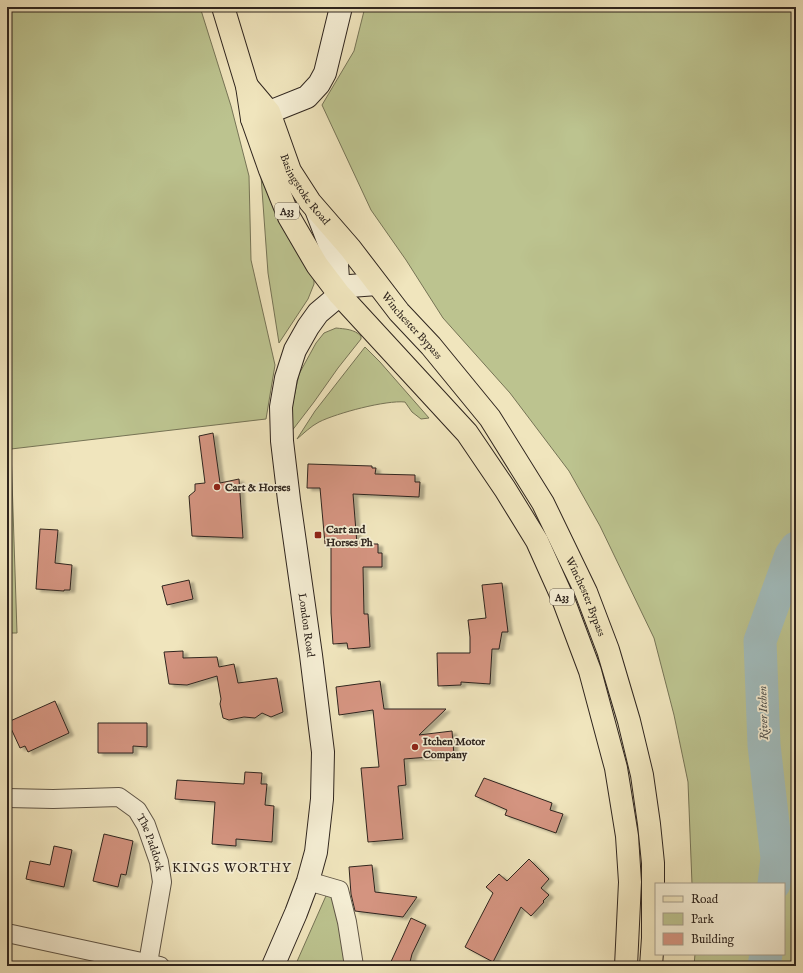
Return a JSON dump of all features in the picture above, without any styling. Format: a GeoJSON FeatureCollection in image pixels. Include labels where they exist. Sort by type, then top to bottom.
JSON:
{"type":"FeatureCollection","features":[{"type":"Feature","properties":{"kind":"main road","name":"Basingstoke Road"},"geometry":{"type":"LineString","coordinates":[[223,7],[247,86],[260,116],[290,171],[317,212],[350,248],[377,284]]}},
{"type":"Feature","properties":{"kind":"main road"},"geometry":{"type":"LineString","coordinates":[[260,116],[308,97],[319,84],[325,73],[341,7]]}},
{"type":"Feature","properties":{"kind":"main road","name":"Basingstoke Road"},"geometry":{"type":"LineString","coordinates":[[260,116],[270,170],[289,217],[317,265],[339,294]]}},
{"type":"Feature","properties":{"kind":"main road"},"geometry":{"type":"LineString","coordinates":[[317,212],[337,264],[339,294]]}},
{"type":"Feature","properties":{"kind":"main road","name":"London Road"},"geometry":{"type":"LineString","coordinates":[[272,966],[296,913],[308,881],[316,852],[322,799],[323,752],[288,493],[281,425],[281,407],[286,378],[295,350],[318,313],[350,286],[377,284]]}},
{"type":"Feature","properties":{"kind":"main road","name":"Winchester Bypass"},"geometry":{"type":"LineString","coordinates":[[377,284],[399,312],[431,346],[490,418],[542,503],[586,592],[608,650],[629,721],[642,775],[653,863],[653,938],[651,966]]}},
{"type":"Feature","properties":{"kind":"main road","name":"Winchester Bypass"},"geometry":{"type":"LineString","coordinates":[[339,294],[467,433],[505,489],[537,541],[563,599],[590,671],[616,768],[627,836],[630,882],[626,966]]}},
{"type":"Feature","properties":{"kind":"street","name":"The Paddock"},"geometry":{"type":"LineString","coordinates":[[7,798],[53,800],[119,797],[137,810],[146,825],[159,862],[162,882],[154,964]]}},
{"type":"Feature","properties":{"kind":"street"},"geometry":{"type":"LineString","coordinates":[[308,881],[339,890],[347,922],[354,966]]}},
{"type":"Feature","properties":{"kind":"street"},"geometry":{"type":"LineString","coordinates":[[7,933],[154,964]]}},
{"type":"Feature","properties":{"kind":"green space"},"geometry":{"type":"Polygon","coordinates":[[[7,7],[200,7],[231,106],[249,176],[251,260],[275,365],[266,419],[11,449],[17,633],[7,633],[7,7]]]}},
{"type":"Feature","properties":{"kind":"green space"},"geometry":{"type":"Polygon","coordinates":[[[365,7],[796,7],[796,966],[694,966],[695,955],[785,955],[785,883],[692,883],[688,782],[674,715],[654,638],[600,526],[569,471],[510,393],[443,318],[406,260],[371,210],[322,105],[354,51],[365,7]]]}},
{"type":"Feature","properties":{"kind":"green space"},"geometry":{"type":"Polygon","coordinates":[[[261,176],[314,272],[314,284],[308,299],[279,343],[268,273],[261,176]]]}},
{"type":"Feature","properties":{"kind":"green space"},"geometry":{"type":"Polygon","coordinates":[[[336,328],[355,332],[361,336],[361,339],[291,432],[291,411],[299,374],[316,343],[324,333],[336,328]]]}},
{"type":"Feature","properties":{"kind":"green space"},"geometry":{"type":"Polygon","coordinates":[[[365,347],[429,418],[421,419],[412,412],[405,402],[386,403],[349,411],[327,418],[313,426],[297,439],[315,411],[365,347]]]}},
{"type":"Feature","properties":{"kind":"green space"},"geometry":{"type":"Polygon","coordinates":[[[329,889],[340,892],[346,966],[295,966],[329,889]]]}},
{"type":"Feature","properties":{"kind":"building","name":"Cart & Horses"},"geometry":{"type":"Polygon","coordinates":[[[213,433],[220,483],[239,479],[243,538],[192,536],[189,496],[195,491],[195,484],[205,483],[199,436],[213,433]]]}},
{"type":"Feature","properties":{"kind":"building"},"geometry":{"type":"Polygon","coordinates":[[[308,464],[372,466],[372,468],[376,468],[375,474],[415,475],[415,482],[420,482],[419,497],[353,494],[357,544],[378,544],[378,553],[382,553],[382,567],[363,567],[364,614],[368,614],[370,647],[348,649],[347,643],[333,644],[331,613],[331,544],[325,544],[320,488],[307,488],[308,464]]]}},
{"type":"Feature","properties":{"kind":"building"},"geometry":{"type":"Polygon","coordinates":[[[40,529],[58,530],[55,563],[72,565],[70,590],[36,589],[40,529]]]}},
{"type":"Feature","properties":{"kind":"building"},"geometry":{"type":"Polygon","coordinates":[[[189,580],[193,599],[167,605],[162,586],[189,580]]]}},
{"type":"Feature","properties":{"kind":"building"},"geometry":{"type":"Polygon","coordinates":[[[502,583],[508,632],[502,632],[499,649],[492,649],[490,684],[461,682],[461,685],[438,686],[437,653],[470,653],[468,620],[486,618],[482,585],[502,583]]]}},
{"type":"Feature","properties":{"kind":"building"},"geometry":{"type":"Polygon","coordinates":[[[183,651],[183,658],[217,657],[219,667],[234,664],[238,683],[277,678],[283,712],[271,717],[262,713],[255,718],[244,717],[229,720],[223,718],[217,676],[187,685],[169,684],[164,652],[183,651]]]}},
{"type":"Feature","properties":{"kind":"building"},"geometry":{"type":"Polygon","coordinates":[[[380,681],[384,709],[446,709],[419,735],[452,731],[454,755],[404,759],[406,785],[398,786],[403,839],[368,842],[361,768],[379,767],[373,710],[339,715],[336,687],[380,681]]]}},
{"type":"Feature","properties":{"kind":"building"},"geometry":{"type":"Polygon","coordinates":[[[55,701],[69,733],[28,752],[25,746],[20,748],[8,722],[55,701]]]}},
{"type":"Feature","properties":{"kind":"building"},"geometry":{"type":"Polygon","coordinates":[[[98,723],[147,723],[147,747],[133,746],[133,753],[98,753],[98,723]]]}},
{"type":"Feature","properties":{"kind":"building"},"geometry":{"type":"Polygon","coordinates":[[[245,772],[262,773],[261,784],[267,784],[265,805],[274,806],[272,842],[236,839],[236,846],[212,844],[215,802],[175,799],[177,780],[244,784],[245,772]]]}},
{"type":"Feature","properties":{"kind":"building"},"geometry":{"type":"Polygon","coordinates":[[[484,778],[552,803],[550,810],[563,814],[556,833],[505,815],[507,810],[475,796],[484,778]]]}},
{"type":"Feature","properties":{"kind":"building"},"geometry":{"type":"Polygon","coordinates":[[[104,834],[133,841],[126,875],[121,874],[118,887],[93,881],[104,834]]]}},
{"type":"Feature","properties":{"kind":"building"},"geometry":{"type":"Polygon","coordinates":[[[54,846],[72,850],[64,887],[26,879],[30,861],[50,865],[54,846]]]}},
{"type":"Feature","properties":{"kind":"building"},"geometry":{"type":"Polygon","coordinates":[[[529,859],[549,879],[541,888],[549,895],[531,916],[521,907],[493,962],[465,947],[493,893],[486,887],[499,874],[507,881],[529,859]]]}},
{"type":"Feature","properties":{"kind":"building"},"geometry":{"type":"Polygon","coordinates":[[[372,865],[375,892],[417,897],[403,917],[355,911],[351,894],[349,867],[372,865]]]}},
{"type":"Feature","properties":{"kind":"building"},"geometry":{"type":"Polygon","coordinates":[[[411,918],[426,925],[412,954],[409,966],[389,966],[411,918]]]}},
{"type":"Feature","properties":{"kind":"waterway","name":"River Itchen"},"geometry":{"type":"LineString","coordinates":[[774,883],[777,858],[764,745],[760,641],[791,555],[796,548]]}},
{"type":"Feature","properties":{"kind":"waterway","name":"River Itchen"},"geometry":{"type":"LineString","coordinates":[[764,966],[766,955]]}},
{"type":"Feature","properties":{"kind":"place","name":"Cart & Horses"},"geometry":{"type":"Point","coordinates":[217,487]}},
{"type":"Feature","properties":{"kind":"place","name":"Cart and Horses Ph"},"geometry":{"type":"Point","coordinates":[318,535]}},
{"type":"Feature","properties":{"kind":"place","name":"Itchen Motor Company"},"geometry":{"type":"Point","coordinates":[415,747]}},
{"type":"Feature","properties":{"kind":"district","name":"KINGS WORTHY"},"geometry":{"type":"Point","coordinates":[232,867]}}]}
